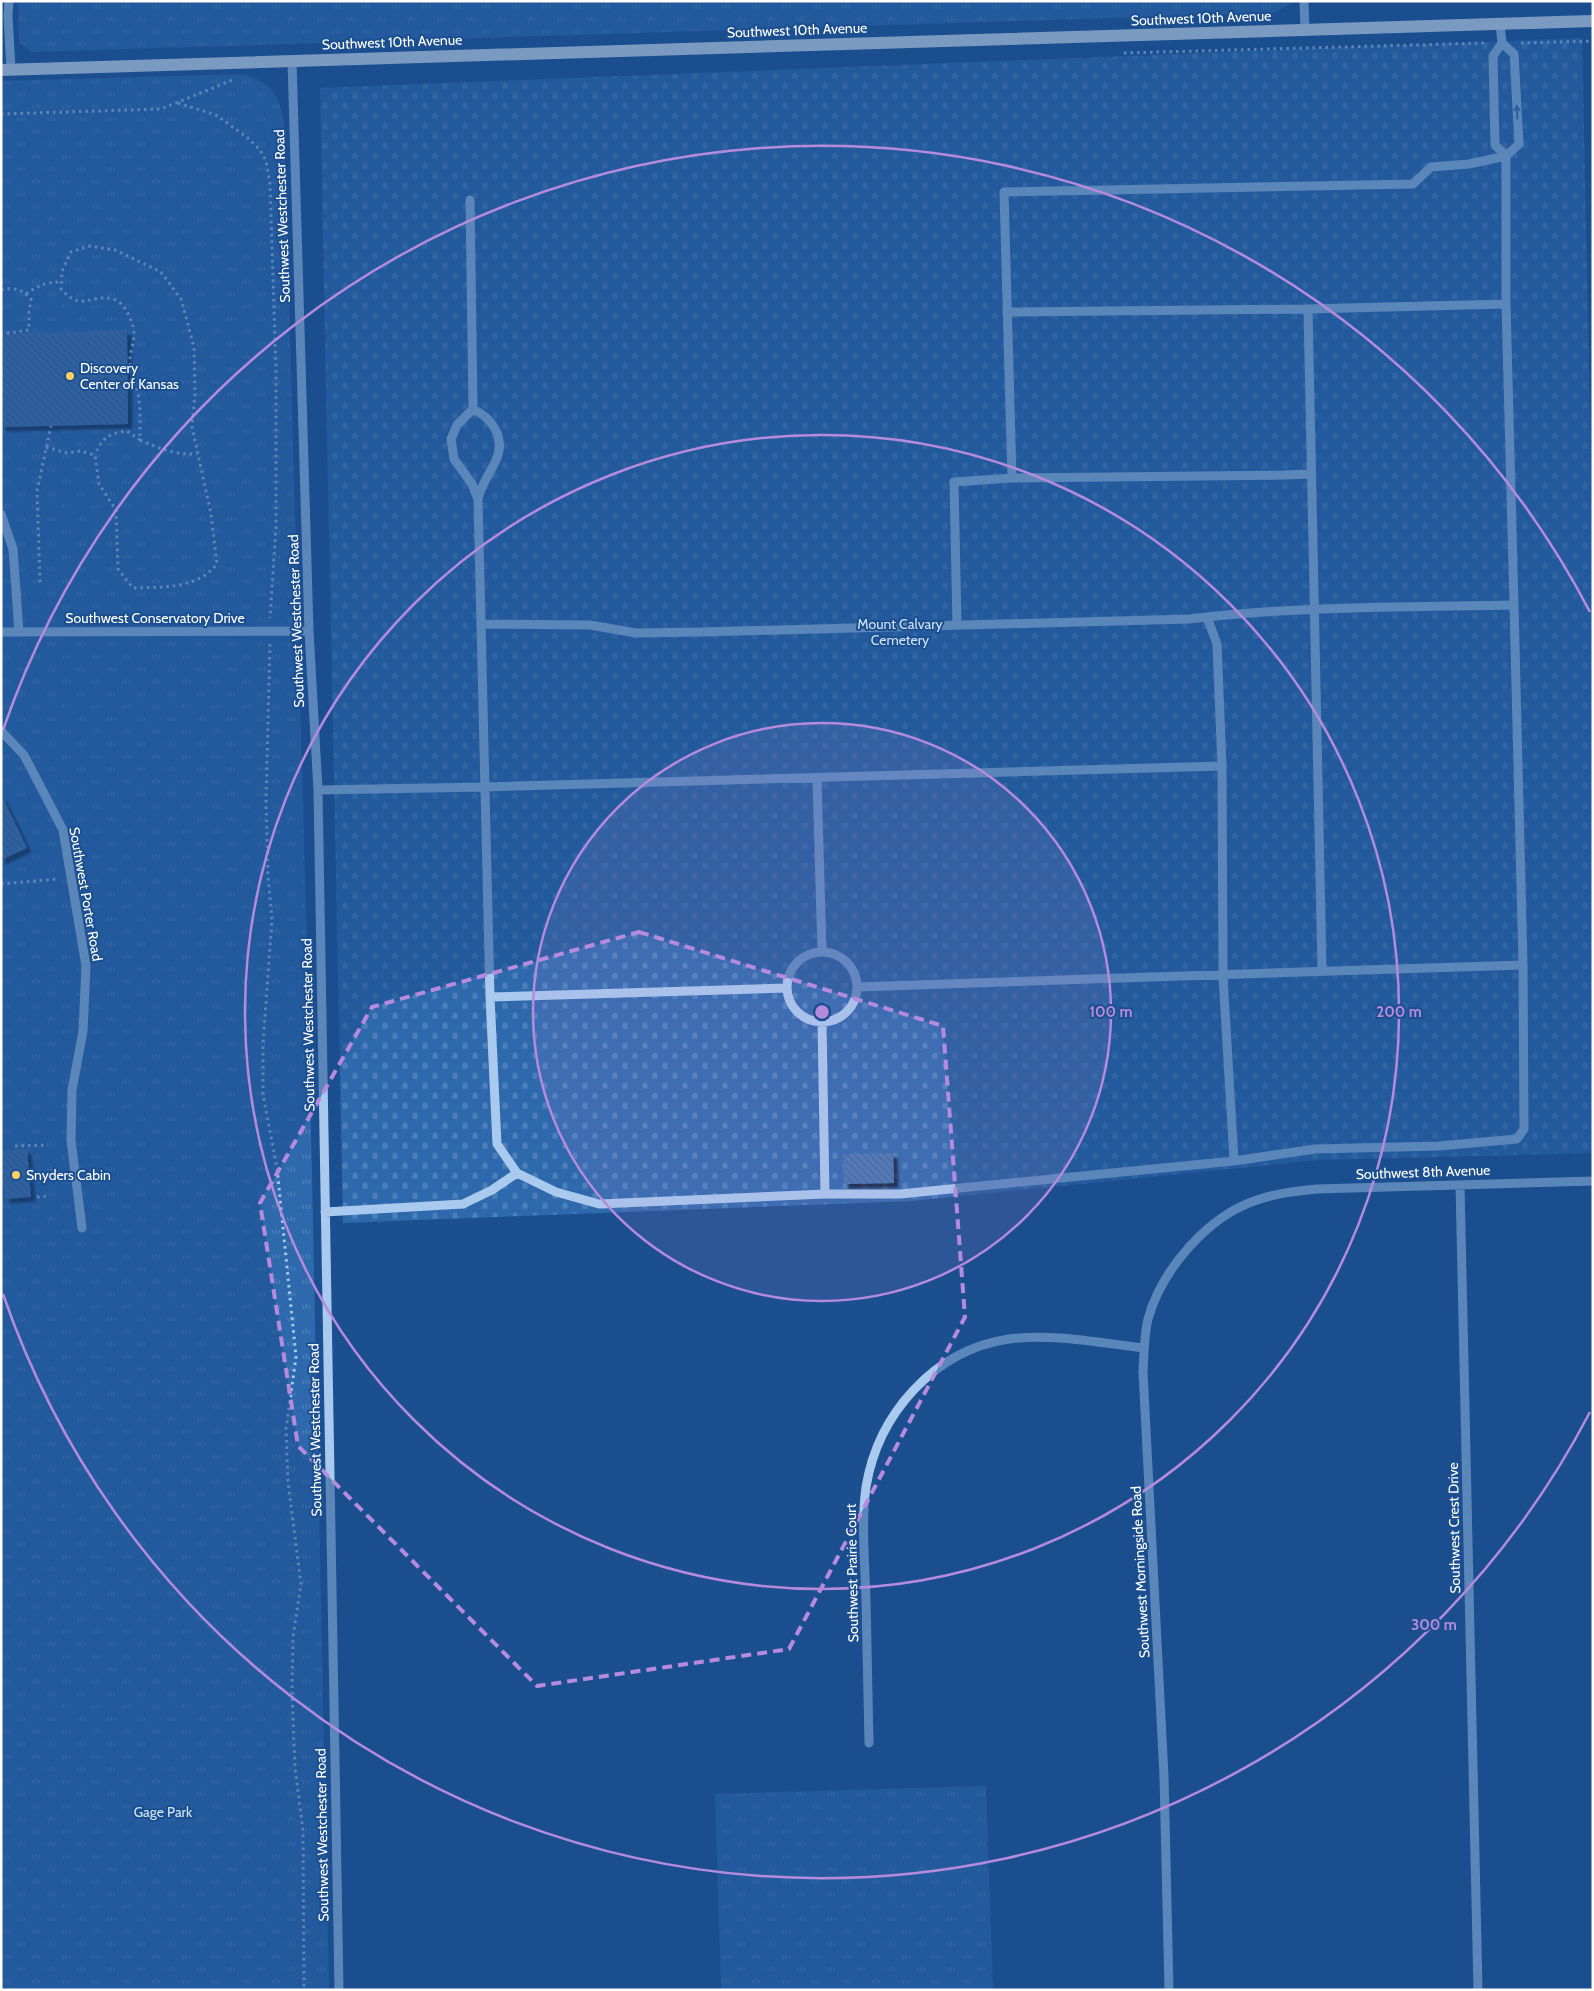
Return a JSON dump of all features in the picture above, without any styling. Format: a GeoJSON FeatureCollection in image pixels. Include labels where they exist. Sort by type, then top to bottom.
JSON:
{"type":"FeatureCollection","features":[{"type":"Feature","properties":{"kind":"main road","name":"Southwest 10th Avenue"},"geometry":{"type":"LineString","coordinates":[[6,70],[1593,21]]}},
{"type":"Feature","properties":{"kind":"street"},"geometry":{"type":"LineString","coordinates":[[6,70],[9,1]]}},
{"type":"Feature","properties":{"kind":"street"},"geometry":{"type":"LineString","coordinates":[[1304,1],[1304,30]]}},
{"type":"Feature","properties":{"kind":"street"},"geometry":{"type":"LineString","coordinates":[[473,409],[485,415],[495,427],[499,446],[497,459],[481,486],[478,499],[480,624],[490,997],[497,1144],[517,1173],[556,1192],[599,1204],[826,1194],[900,1194],[1234,1161],[1315,1149],[1439,1146],[1516,1139],[1524,1129],[1523,965],[1506,304],[1506,156],[1495,145],[1493,56],[1502,43],[1500,24]]}},
{"type":"Feature","properties":{"kind":"street"},"geometry":{"type":"LineString","coordinates":[[1012,478],[1004,192],[1413,184],[1431,167],[1470,164],[1506,156],[1519,144],[1514,54],[1502,43]]}},
{"type":"Feature","properties":{"kind":"street","name":"Southwest Westchester Road"},"geometry":{"type":"LineString","coordinates":[[292,60],[308,631],[318,790],[339,1990]]}},
{"type":"Feature","properties":{"kind":"street"},"geometry":{"type":"LineString","coordinates":[[470,200],[473,409],[456,424],[451,439],[454,459],[472,484],[478,499]]}},
{"type":"Feature","properties":{"kind":"street"},"geometry":{"type":"LineString","coordinates":[[1007,312],[1308,309],[1506,304]]}},
{"type":"Feature","properties":{"kind":"street"},"geometry":{"type":"LineString","coordinates":[[1308,309],[1322,970]]}},
{"type":"Feature","properties":{"kind":"street"},"geometry":{"type":"LineString","coordinates":[[958,625],[954,482],[1012,478],[1311,474]]}},
{"type":"Feature","properties":{"kind":"street"},"geometry":{"type":"LineString","coordinates":[[1,514],[13,548],[19,632]]}},
{"type":"Feature","properties":{"kind":"street"},"geometry":{"type":"LineString","coordinates":[[480,624],[590,625],[636,633],[1189,619],[1314,610],[1514,605]]}},
{"type":"Feature","properties":{"kind":"street"},"geometry":{"type":"LineString","coordinates":[[1207,617],[1217,644],[1222,766],[1223,976],[1234,1161]]}},
{"type":"Feature","properties":{"kind":"street","name":"Southwest Conservatory Drive"},"geometry":{"type":"LineString","coordinates":[[1,632],[308,631]]}},
{"type":"Feature","properties":{"kind":"street","name":"Southwest Porter Road"},"geometry":{"type":"LineString","coordinates":[[1,731],[24,755],[63,830],[86,966],[83,1031],[72,1090],[71,1140],[82,1228]]}},
{"type":"Feature","properties":{"kind":"street"},"geometry":{"type":"LineString","coordinates":[[318,790],[1222,766]]}},
{"type":"Feature","properties":{"kind":"street"},"geometry":{"type":"LineString","coordinates":[[817,778],[822,952]]}},
{"type":"Feature","properties":{"kind":"street"},"geometry":{"type":"LineString","coordinates":[[822,952],[835,954],[847,962],[855,973],[858,987],[855,1000],[848,1012],[836,1020],[822,1023],[809,1020],[797,1013],[789,1001],[786,988],[789,974],[797,963],[808,955],[822,952]]}},
{"type":"Feature","properties":{"kind":"street"},"geometry":{"type":"LineString","coordinates":[[858,987],[1223,976],[1322,970],[1523,965]]}},
{"type":"Feature","properties":{"kind":"street"},"geometry":{"type":"LineString","coordinates":[[490,997],[786,988]]}},
{"type":"Feature","properties":{"kind":"street"},"geometry":{"type":"LineString","coordinates":[[822,1023],[826,1194]]}},
{"type":"Feature","properties":{"kind":"street"},"geometry":{"type":"LineString","coordinates":[[325,1212],[463,1204],[492,1190],[517,1173]]}},
{"type":"Feature","properties":{"kind":"street","name":"Southwest 8th Avenue"},"geometry":{"type":"LineString","coordinates":[[1255,1200],[1283,1193],[1317,1189],[1593,1181]]}},
{"type":"Feature","properties":{"kind":"street","name":"Southwest Crest Drive"},"geometry":{"type":"LineString","coordinates":[[1460,1185],[1478,1990]]}},
{"type":"Feature","properties":{"kind":"street","name":"Southwest Morningside Road"},"geometry":{"type":"LineString","coordinates":[[1169,1990],[1164,1776],[1143,1372],[1144,1348],[1148,1319],[1159,1292],[1180,1256],[1205,1230],[1222,1218],[1255,1200]]}},
{"type":"Feature","properties":{"kind":"street","name":"Southwest Prairie Court"},"geometry":{"type":"LineString","coordinates":[[869,1743],[864,1510],[871,1464],[879,1441],[890,1420],[906,1398],[926,1376],[950,1360],[980,1347],[1007,1340],[1032,1337],[1144,1348]]}},
{"type":"Feature","properties":{"kind":"path"},"geometry":{"type":"LineString","coordinates":[[1115,54],[1593,41]]}},
{"type":"Feature","properties":{"kind":"path"},"geometry":{"type":"LineString","coordinates":[[1,114],[160,109],[236,78]]}},
{"type":"Feature","properties":{"kind":"path"},"geometry":{"type":"LineString","coordinates":[[178,103],[216,115],[248,138],[260,150],[266,161],[270,184],[276,370],[276,526],[270,631],[266,801],[268,876],[272,920],[263,1044],[263,1095],[277,1168],[296,1357],[286,1429],[288,1482],[301,1584],[293,1636],[292,1694],[295,1767],[304,1830],[304,1990]]}},
{"type":"Feature","properties":{"kind":"path"},"geometry":{"type":"LineString","coordinates":[[140,440],[138,395],[132,376],[130,359],[134,335],[127,311],[116,299],[100,297],[86,302],[71,299],[61,289],[62,271],[71,252],[89,246],[115,250],[161,272],[181,299],[194,347],[196,394],[192,427],[211,514],[217,564],[209,574],[191,583],[133,588],[118,569],[116,510],[99,484],[95,455],[102,440],[112,433],[127,431],[140,440],[163,450],[181,455],[197,454]]}},
{"type":"Feature","properties":{"kind":"path"},"geometry":{"type":"LineString","coordinates":[[26,294],[40,284],[62,282]]}},
{"type":"Feature","properties":{"kind":"path"},"geometry":{"type":"LineString","coordinates":[[1,290],[12,287],[26,294],[31,299],[29,330],[1,334]]}},
{"type":"Feature","properties":{"kind":"path"},"geometry":{"type":"LineString","coordinates":[[40,582],[36,491],[51,426]]}},
{"type":"Feature","properties":{"kind":"path"},"geometry":{"type":"LineString","coordinates":[[46,447],[67,453],[80,451],[95,455]]}},
{"type":"Feature","properties":{"kind":"path"},"geometry":{"type":"LineString","coordinates":[[1,884],[71,877]]}},
{"type":"Feature","properties":{"kind":"path"},"geometry":{"type":"LineString","coordinates":[[15,1146],[48,1145]]}},
{"type":"Feature","properties":{"kind":"path"},"geometry":{"type":"LineString","coordinates":[[37,1197],[50,1196]]}},
{"type":"Feature","properties":{"kind":"highlighted area"},"geometry":{"type":"Polygon","coordinates":[[[639,932],[943,1026],[965,1317],[789,1649],[537,1686],[298,1446],[260,1203],[372,1007],[639,932]]]}},
{"type":"Feature","properties":{"kind":"green space"},"geometry":{"type":"Polygon","coordinates":[[[18,1],[1290,1],[1290,4],[1274,13],[31,52],[19,42],[18,1]]]}},
{"type":"Feature","properties":{"kind":"green space","name":"Mount Calvary Cemetery"},"geometry":{"type":"Polygon","coordinates":[[[1582,38],[1593,560],[1593,1153],[1318,1160],[911,1201],[343,1223],[320,88],[1582,38]]]}},
{"type":"Feature","properties":{"kind":"green space","name":"Gage Park"},"geometry":{"type":"Polygon","coordinates":[[[244,74],[261,81],[272,90],[279,103],[284,121],[308,985],[329,1990],[1,1990],[1,81],[244,74]]]}},
{"type":"Feature","properties":{"kind":"green space"},"geometry":{"type":"Polygon","coordinates":[[[986,1786],[993,1990],[721,1990],[715,1794],[986,1786]]]}},
{"type":"Feature","properties":{"kind":"building"},"geometry":{"type":"Polygon","coordinates":[[[127,330],[128,424],[1,427],[1,334],[127,330]]]}},
{"type":"Feature","properties":{"kind":"building"},"geometry":{"type":"Polygon","coordinates":[[[1,794],[27,848],[1,860],[1,794]]]}},
{"type":"Feature","properties":{"kind":"building","name":"Snyders Cabin"},"geometry":{"type":"Polygon","coordinates":[[[27,1149],[31,1197],[5,1199],[1,1151],[27,1149]]]}},
{"type":"Feature","properties":{"kind":"building"},"geometry":{"type":"Polygon","coordinates":[[[893,1153],[894,1183],[844,1184],[843,1154],[893,1153]]]}},
{"type":"Feature","properties":{"kind":"place","name":"Discovery Center of Kansas"},"geometry":{"type":"Point","coordinates":[70,376]}},
{"type":"Feature","properties":{"kind":"place","name":"Snyders Cabin"},"geometry":{"type":"Point","coordinates":[16,1175]}}]}
